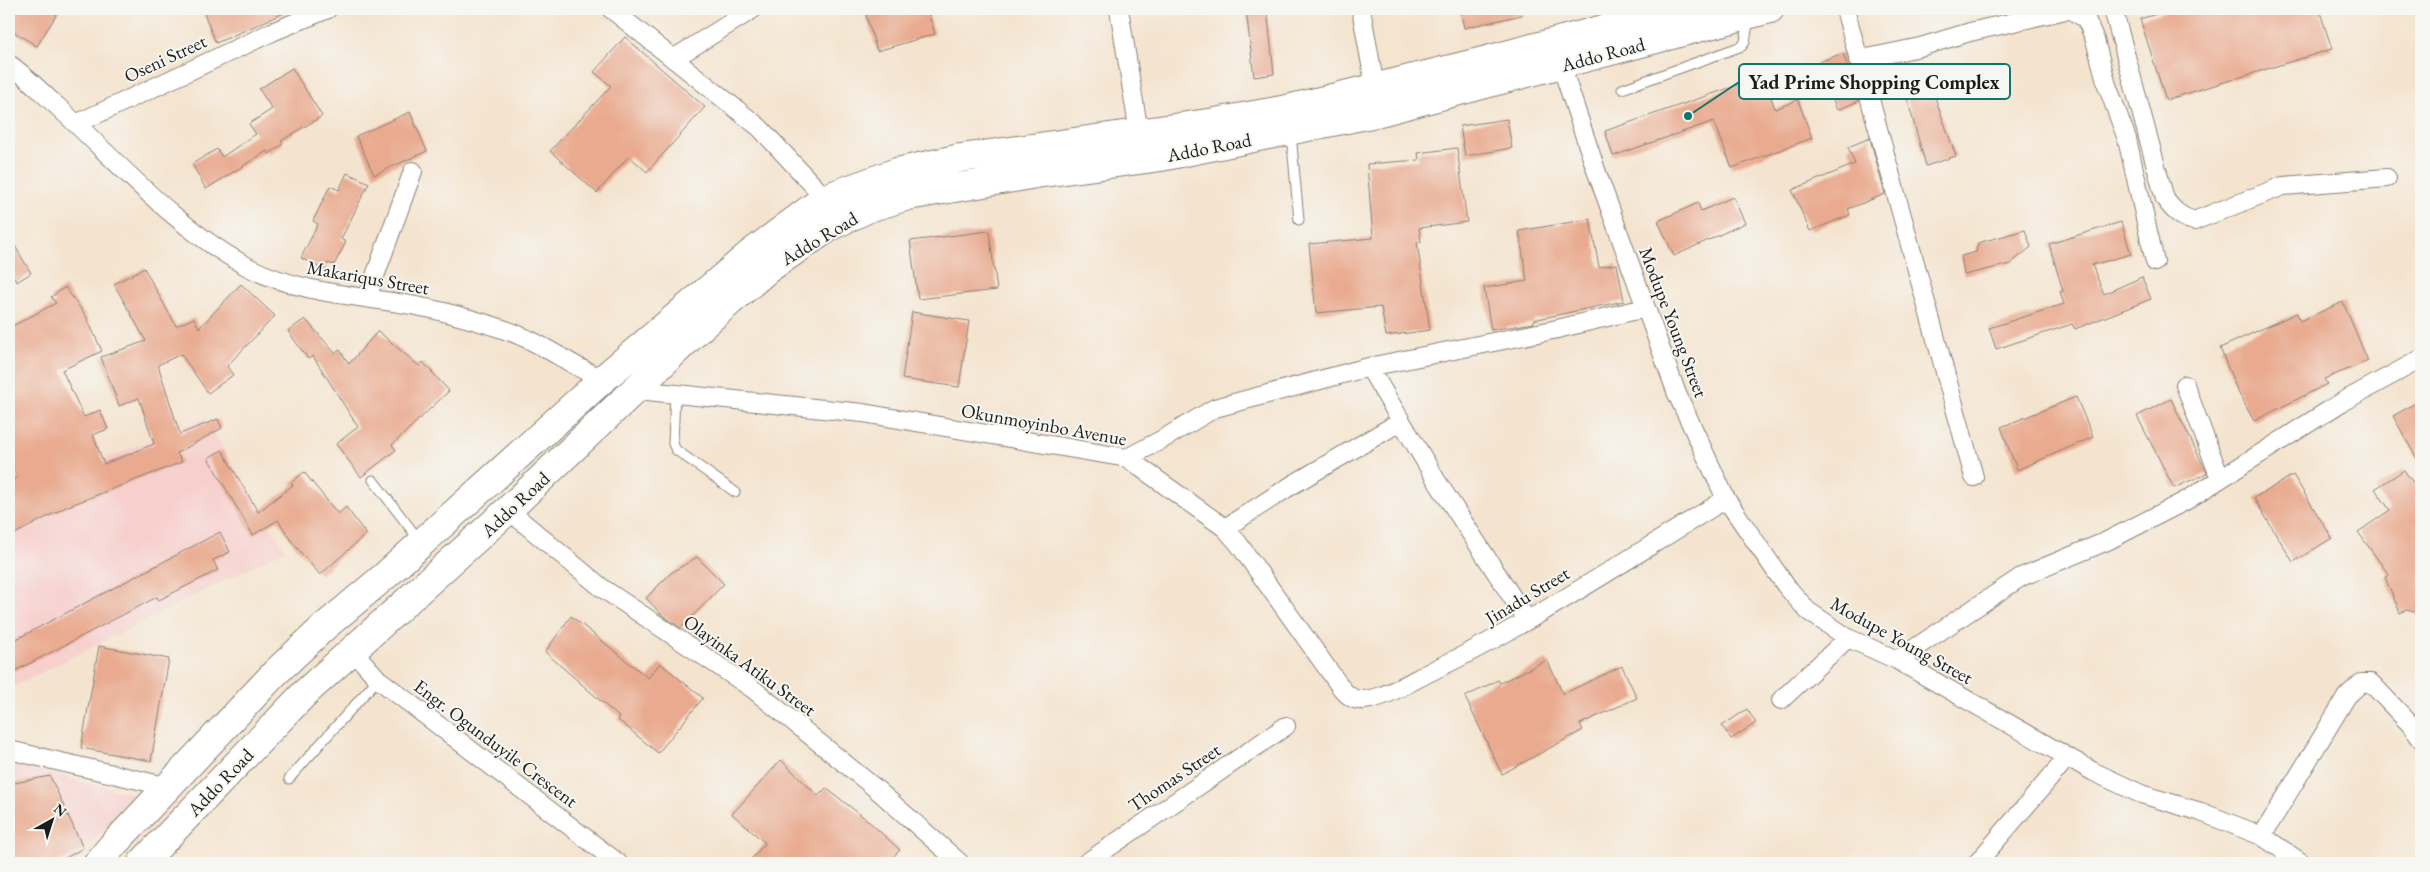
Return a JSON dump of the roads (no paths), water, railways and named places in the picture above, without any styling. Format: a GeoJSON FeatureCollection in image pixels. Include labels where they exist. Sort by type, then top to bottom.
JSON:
{"type":"FeatureCollection","features":[{"type":"Feature","properties":{"kind":"main road","name":"Addo Road"},"geometry":{"type":"LineString","coordinates":[[98,863],[275,673],[603,379],[763,244],[825,198],[897,172],[961,158],[1139,133],[1288,109],[1483,62],[1679,9]]}},
{"type":"Feature","properties":{"kind":"main road","name":"Addo Road"},"geometry":{"type":"LineString","coordinates":[[142,863],[306,693],[508,510],[637,390],[702,326],[768,269],[831,226],[869,208],[908,196],[1036,174],[1161,157],[1376,113],[1561,65],[1701,18],[1760,12]]}},
{"type":"Feature","properties":{"kind":"street","name":"Oseni Street"},"geometry":{"type":"LineString","coordinates":[[76,124],[246,44],[328,9]]}},
{"type":"Feature","properties":{"kind":"street"},"geometry":{"type":"LineString","coordinates":[[611,9],[760,128],[825,198]]}},
{"type":"Feature","properties":{"kind":"street"},"geometry":{"type":"LineString","coordinates":[[674,59],[752,9]]}},
{"type":"Feature","properties":{"kind":"street"},"geometry":{"type":"LineString","coordinates":[[1119,9],[1139,133]]}},
{"type":"Feature","properties":{"kind":"street"},"geometry":{"type":"LineString","coordinates":[[1361,9],[1375,87]]}},
{"type":"Feature","properties":{"kind":"street"},"geometry":{"type":"LineString","coordinates":[[1845,9],[1974,476]]}},
{"type":"Feature","properties":{"kind":"street"},"geometry":{"type":"LineString","coordinates":[[2113,9],[2165,199],[2173,210],[2185,219],[2194,221],[2283,186],[2387,178]]}},
{"type":"Feature","properties":{"kind":"street"},"geometry":{"type":"LineString","coordinates":[[1858,60],[1920,47],[1970,32],[2070,10],[2078,12],[2090,26],[2107,85],[2126,139],[2155,262]]}},
{"type":"Feature","properties":{"kind":"street","name":"Makariqus Street"},"geometry":{"type":"LineString","coordinates":[[9,64],[76,124],[155,200],[207,240],[250,267],[284,283],[337,296],[408,303],[522,336],[554,352],[581,370],[603,379]]}},
{"type":"Feature","properties":{"kind":"street","name":"Modupe Young Street"},"geometry":{"type":"LineString","coordinates":[[1561,65],[1645,308],[1677,394],[1726,499],[1791,593],[1808,611],[1848,638],[1897,660],[2067,758],[2141,794],[2201,812],[2262,836],[2302,863]]}},
{"type":"Feature","properties":{"kind":"street"},"geometry":{"type":"LineString","coordinates":[[367,298],[414,171]]}},
{"type":"Feature","properties":{"kind":"street"},"geometry":{"type":"LineString","coordinates":[[1127,458],[1215,408],[1369,367],[1645,308]]}},
{"type":"Feature","properties":{"kind":"street"},"geometry":{"type":"LineString","coordinates":[[1897,660],[2022,577],[2107,541],[2187,500],[2342,402],[2421,359]]}},
{"type":"Feature","properties":{"kind":"street"},"geometry":{"type":"LineString","coordinates":[[1369,367],[1400,422],[1527,620]]}},
{"type":"Feature","properties":{"kind":"street"},"geometry":{"type":"LineString","coordinates":[[2185,385],[2220,478]]}},
{"type":"Feature","properties":{"kind":"street","name":"Okunmoyinbo Avenue"},"geometry":{"type":"LineString","coordinates":[[637,390],[863,413],[1127,458],[1225,528],[1238,543],[1342,689]]}},
{"type":"Feature","properties":{"kind":"street"},"geometry":{"type":"LineString","coordinates":[[1225,528],[1299,480],[1400,422]]}},
{"type":"Feature","properties":{"kind":"street","name":"Jinadu Street"},"geometry":{"type":"LineString","coordinates":[[1342,689],[1348,696],[1365,700],[1392,691],[1463,656],[1527,620],[1726,499]]}},
{"type":"Feature","properties":{"kind":"street","name":"Olayinka Atiku Street"},"geometry":{"type":"LineString","coordinates":[[508,510],[602,588],[753,689],[875,788],[960,863]]}},
{"type":"Feature","properties":{"kind":"street"},"geometry":{"type":"LineString","coordinates":[[1781,700],[1848,638]]}},
{"type":"Feature","properties":{"kind":"street","name":"Engr. Ogunduyile Crescent"},"geometry":{"type":"LineString","coordinates":[[354,651],[378,680],[618,863]]}},
{"type":"Feature","properties":{"kind":"street"},"geometry":{"type":"LineString","coordinates":[[2262,836],[2347,696],[2361,683],[2370,684],[2416,720],[2421,739]]}},
{"type":"Feature","properties":{"kind":"street","name":"Thomas Street"},"geometry":{"type":"LineString","coordinates":[[1086,863],[1286,726]]}},
{"type":"Feature","properties":{"kind":"street"},"geometry":{"type":"LineString","coordinates":[[9,750],[169,788]]}},
{"type":"Feature","properties":{"kind":"street"},"geometry":{"type":"LineString","coordinates":[[1977,863],[2067,758]]}},
{"type":"Feature","properties":{"kind":"lane"},"geometry":{"type":"LineString","coordinates":[[1622,89],[1742,46],[1746,42],[1760,12]]}},
{"type":"Feature","properties":{"kind":"lane"},"geometry":{"type":"LineString","coordinates":[[1291,131],[1299,220]]}},
{"type":"Feature","properties":{"kind":"lane"},"geometry":{"type":"LineString","coordinates":[[675,394],[673,444],[676,450],[734,492]]}},
{"type":"Feature","properties":{"kind":"lane"},"geometry":{"type":"LineString","coordinates":[[373,480],[422,543]]}},
{"type":"Feature","properties":{"kind":"lane"},"geometry":{"type":"LineString","coordinates":[[289,779],[378,680]]}},
{"type":"Feature","properties":{"kind":"place","name":"Yad Prime Shopping Complex"},"geometry":{"type":"Point","coordinates":[1688,116]}}]}
